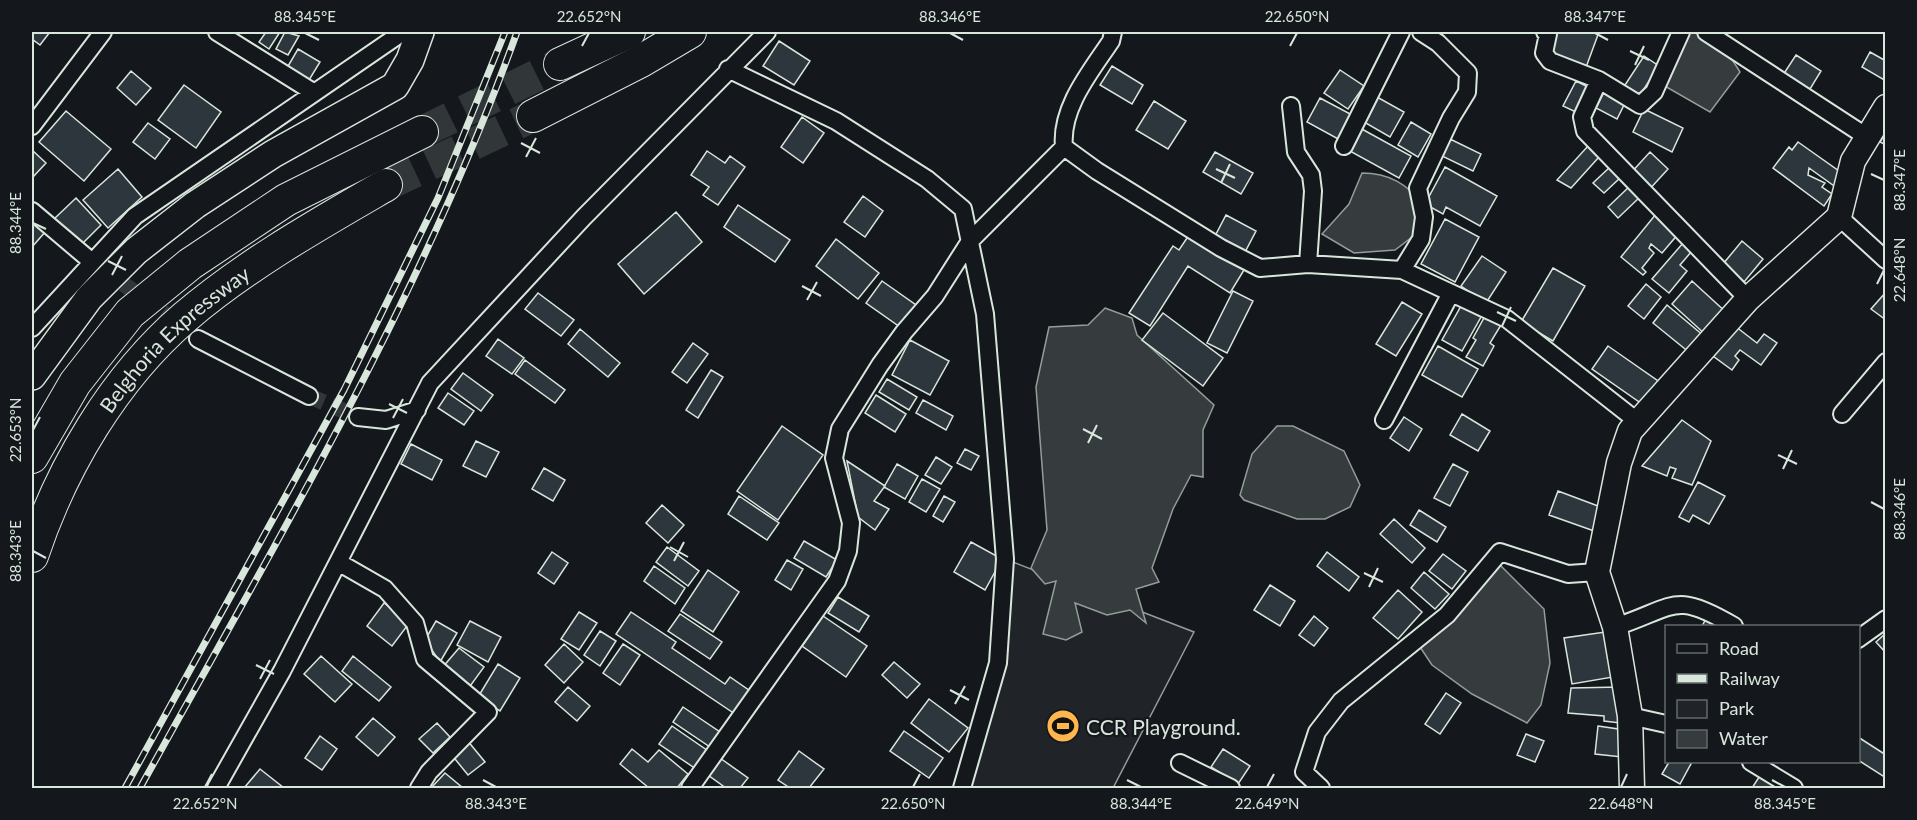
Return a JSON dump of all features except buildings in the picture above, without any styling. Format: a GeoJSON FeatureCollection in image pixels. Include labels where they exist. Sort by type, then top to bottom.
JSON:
{"type":"FeatureCollection","features":[{"type":"Feature","properties":{"kind":"highway"},"geometry":{"type":"LineString","coordinates":[[560,64],[629,32]]}},
{"type":"Feature","properties":{"kind":"highway"},"geometry":{"type":"LineString","coordinates":[[533,116],[641,61],[690,32]]}},
{"type":"Feature","properties":{"kind":"highway","name":"Belghoria Expressway"},"geometry":{"type":"LineString","coordinates":[[32,457],[75,383],[130,313],[190,264],[286,200],[422,132]]}},
{"type":"Feature","properties":{"kind":"highway","name":"Belghoria Expressway"},"geometry":{"type":"LineString","coordinates":[[32,556],[57,492],[82,447],[110,402],[142,361],[183,319],[226,284],[282,246],[386,185]]}},
{"type":"Feature","properties":{"kind":"main road"},"geometry":{"type":"LineString","coordinates":[[32,376],[89,298],[136,251],[195,205],[273,154],[367,103],[409,32]]}},
{"type":"Feature","properties":{"kind":"street"},"geometry":{"type":"LineString","coordinates":[[32,126],[103,32]]}},
{"type":"Feature","properties":{"kind":"street"},"geometry":{"type":"LineString","coordinates":[[217,32],[312,92]]}},
{"type":"Feature","properties":{"kind":"street"},"geometry":{"type":"LineString","coordinates":[[32,328],[91,261],[135,216],[312,92],[409,32]]}},
{"type":"Feature","properties":{"kind":"street"},"geometry":{"type":"LineString","coordinates":[[216,789],[282,671],[430,383],[584,217],[767,32]]}},
{"type":"Feature","properties":{"kind":"street"},"geometry":{"type":"LineString","coordinates":[[1113,32],[1111,41],[1068,112],[1063,135],[1064,147],[1097,171],[1221,249],[1260,268],[1308,264],[1402,270],[1451,293],[1507,320],[1638,421]]}},
{"type":"Feature","properties":{"kind":"street"},"geometry":{"type":"LineString","coordinates":[[1344,146],[1401,32]]}},
{"type":"Feature","properties":{"kind":"street"},"geometry":{"type":"LineString","coordinates":[[1402,270],[1421,239],[1424,217],[1418,188],[1451,118],[1467,92],[1468,73],[1438,43],[1421,32]]}},
{"type":"Feature","properties":{"kind":"street"},"geometry":{"type":"LineString","coordinates":[[1545,32],[1548,34],[1544,53],[1550,61],[1599,80],[1640,105],[1654,92],[1681,32]]}},
{"type":"Feature","properties":{"kind":"street"},"geometry":{"type":"LineString","coordinates":[[1706,32],[1867,137]]}},
{"type":"Feature","properties":{"kind":"street"},"geometry":{"type":"LineString","coordinates":[[728,69],[836,121],[927,179],[963,209],[985,314],[1005,559],[998,663],[962,789]]}},
{"type":"Feature","properties":{"kind":"street"},"geometry":{"type":"LineString","coordinates":[[1599,80],[1581,117],[1585,131],[1748,299]]}},
{"type":"Feature","properties":{"kind":"street"},"geometry":{"type":"LineString","coordinates":[[1291,106],[1296,152],[1311,175],[1313,191],[1308,264]]}},
{"type":"Feature","properties":{"kind":"street"},"geometry":{"type":"LineString","coordinates":[[1632,789],[1630,716],[1615,627],[1597,572],[1619,463],[1629,431],[1748,299],[1839,217],[1852,161],[1886,107]]}},
{"type":"Feature","properties":{"kind":"street"},"geometry":{"type":"LineString","coordinates":[[690,789],[837,581],[848,551],[851,523],[834,458],[840,429],[880,365],[904,332],[935,296],[970,241],[1064,147]]}},
{"type":"Feature","properties":{"kind":"street"},"geometry":{"type":"LineString","coordinates":[[32,211],[91,261]]}},
{"type":"Feature","properties":{"kind":"street"},"geometry":{"type":"LineString","coordinates":[[1839,217],[1886,260]]}},
{"type":"Feature","properties":{"kind":"street"},"geometry":{"type":"LineString","coordinates":[[1384,420],[1451,293]]}},
{"type":"Feature","properties":{"kind":"street"},"geometry":{"type":"LineString","coordinates":[[198,339],[309,396]]}},
{"type":"Feature","properties":{"kind":"street"},"geometry":{"type":"LineString","coordinates":[[1842,414],[1886,362]]}},
{"type":"Feature","properties":{"kind":"street"},"geometry":{"type":"LineString","coordinates":[[358,417],[386,420],[417,410]]}},
{"type":"Feature","properties":{"kind":"street"},"geometry":{"type":"LineString","coordinates":[[1321,789],[1304,772],[1317,732],[1341,701],[1447,615],[1500,552],[1568,574],[1597,572]]}},
{"type":"Feature","properties":{"kind":"street"},"geometry":{"type":"LineString","coordinates":[[338,562],[385,589],[415,623],[425,659],[488,712],[429,772],[419,789]]}},
{"type":"Feature","properties":{"kind":"street"},"geometry":{"type":"LineString","coordinates":[[1615,627],[1679,603],[1707,610],[1731,625]]}},
{"type":"Feature","properties":{"kind":"street"},"geometry":{"type":"LineString","coordinates":[[1860,638],[1886,619]]}},
{"type":"Feature","properties":{"kind":"street"},"geometry":{"type":"LineString","coordinates":[[1630,716],[1665,724]]}},
{"type":"Feature","properties":{"kind":"street"},"geometry":{"type":"LineString","coordinates":[[1180,763],[1231,789]]}},
{"type":"Feature","properties":{"kind":"street"},"geometry":{"type":"LineString","coordinates":[[1754,763],[1794,789]]}},
{"type":"Feature","properties":{"kind":"green space","name":"CCR Playground."},"geometry":{"type":"Polygon","coordinates":[[[1005,559],[1194,632],[1113,788],[962,788],[998,663],[1005,559]]]}},
{"type":"Feature","properties":{"kind":"water"},"geometry":{"type":"Polygon","coordinates":[[[1691,32],[1700,33],[1715,40],[1726,51],[1740,72],[1710,112],[1656,81],[1691,32]]]}},
{"type":"Feature","properties":{"kind":"water"},"geometry":{"type":"Polygon","coordinates":[[[1362,173],[1381,175],[1397,181],[1411,191],[1424,205],[1416,234],[1395,250],[1354,253],[1322,234],[1349,204],[1362,173]]]}},
{"type":"Feature","properties":{"kind":"water"},"geometry":{"type":"Polygon","coordinates":[[[1105,308],[1132,318],[1137,335],[1214,405],[1203,430],[1203,477],[1191,475],[1173,509],[1152,568],[1159,582],[1136,589],[1146,623],[1130,610],[1107,615],[1075,603],[1082,632],[1066,640],[1043,634],[1056,581],[1045,584],[1031,568],[1047,530],[1036,387],[1049,327],[1088,325],[1105,308]]]}},
{"type":"Feature","properties":{"kind":"water"},"geometry":{"type":"Polygon","coordinates":[[[1277,426],[1293,426],[1344,451],[1360,485],[1350,507],[1325,519],[1297,519],[1244,500],[1240,495],[1252,454],[1277,426]]]}},
{"type":"Feature","properties":{"kind":"water"},"geometry":{"type":"Polygon","coordinates":[[[1492,557],[1544,609],[1550,663],[1541,705],[1527,723],[1472,694],[1432,665],[1416,641],[1492,557]]]}},
{"type":"Feature","properties":{"kind":"tunnel"},"geometry":{"type":"LineString","coordinates":[[422,132],[560,64]]}},
{"type":"Feature","properties":{"kind":"tunnel"},"geometry":{"type":"LineString","coordinates":[[386,185],[533,116]]}},
{"type":"Feature","properties":{"kind":"tunnel"},"geometry":{"type":"LineString","coordinates":[[104,270],[183,327]]}},
{"type":"Feature","properties":{"kind":"tunnel"},"geometry":{"type":"LineString","coordinates":[[309,396],[358,417]]}},
{"type":"Feature","properties":{"kind":"railway"},"geometry":{"type":"LineString","coordinates":[[125,788],[344,390],[438,198],[505,32]]}},
{"type":"Feature","properties":{"kind":"railway"},"geometry":{"type":"LineString","coordinates":[[140,788],[294,511],[392,323],[479,130],[517,32]]}},
{"type":"Feature","properties":{"kind":"place","name":"CCR Playground."},"geometry":{"type":"Point","coordinates":[1063,726]}}]}
